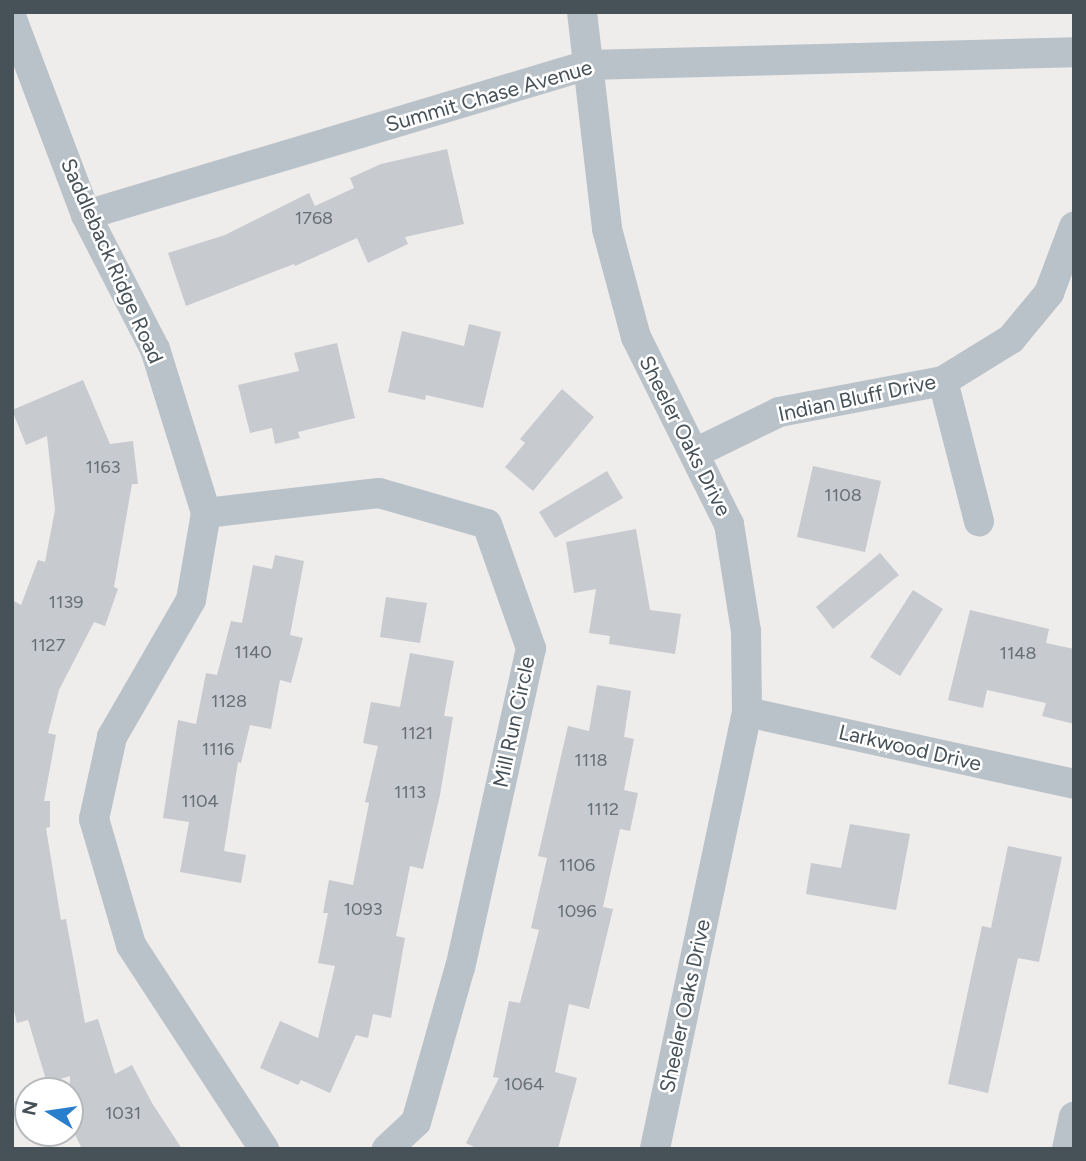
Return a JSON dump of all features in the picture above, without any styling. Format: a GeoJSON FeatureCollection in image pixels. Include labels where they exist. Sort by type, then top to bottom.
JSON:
{"type":"FeatureCollection","features":[{"type":"Feature","properties":{"kind":"street","name":"Sheeler Oaks Drive"},"geometry":{"type":"LineString","coordinates":[[582,12],[607,229],[636,337],[729,524],[746,631],[747,712],[655,1149]]}},
{"type":"Feature","properties":{"kind":"street","name":"Saddleback Ridge Road"},"geometry":{"type":"LineString","coordinates":[[12,19],[86,215],[155,349],[206,513],[191,600],[113,737],[94,819],[131,945],[264,1149]]}},
{"type":"Feature","properties":{"kind":"street","name":"Summit Chase Avenue"},"geometry":{"type":"LineString","coordinates":[[86,215],[588,65],[1074,52]]}},
{"type":"Feature","properties":{"kind":"street","name":"Indian Bluff Drive"},"geometry":{"type":"LineString","coordinates":[[695,453],[779,412],[943,381],[1011,339],[1049,293],[1074,227]]}},
{"type":"Feature","properties":{"kind":"street"},"geometry":{"type":"LineString","coordinates":[[943,381],[979,522]]}},
{"type":"Feature","properties":{"kind":"street","name":"Mill Run Circle"},"geometry":{"type":"LineString","coordinates":[[206,513],[379,493],[487,524],[531,648],[460,967],[416,1122],[387,1149]]}},
{"type":"Feature","properties":{"kind":"street","name":"Larkwood Drive"},"geometry":{"type":"LineString","coordinates":[[747,712],[1074,785]]}},
{"type":"Feature","properties":{"kind":"street"},"geometry":{"type":"LineString","coordinates":[[1067,1149],[1074,1117]]}},
{"type":"Feature","properties":{"kind":"building"},"geometry":{"type":"Polygon","coordinates":[[[447,149],[464,224],[405,237],[408,244],[368,263],[357,238],[295,266],[294,264],[186,306],[168,253],[225,235],[309,193],[315,206],[354,188],[350,178],[381,164],[447,149]]]}},
{"type":"Feature","properties":{"kind":"building"},"geometry":{"type":"Polygon","coordinates":[[[469,324],[501,332],[483,408],[426,395],[425,400],[388,392],[402,331],[464,346],[469,324]]]}},
{"type":"Feature","properties":{"kind":"building"},"geometry":{"type":"Polygon","coordinates":[[[337,343],[355,418],[298,432],[300,438],[275,444],[272,428],[250,433],[238,385],[299,371],[294,353],[337,343]]]}},
{"type":"Feature","properties":{"kind":"building"},"geometry":{"type":"Polygon","coordinates":[[[83,380],[110,444],[133,441],[138,484],[132,484],[114,587],[118,589],[105,626],[94,622],[59,690],[48,733],[56,735],[44,801],[50,801],[50,827],[46,828],[61,920],[66,919],[85,1023],[98,1019],[115,1074],[132,1065],[152,1103],[182,1149],[82,1149],[84,1077],[45,1077],[28,1020],[17,1023],[12,1003],[12,600],[21,605],[38,560],[45,562],[55,510],[47,436],[26,445],[12,410],[83,380]]]}},
{"type":"Feature","properties":{"kind":"building"},"geometry":{"type":"Polygon","coordinates":[[[562,389],[594,417],[533,491],[505,467],[525,443],[520,439],[562,389]]]}},
{"type":"Feature","properties":{"kind":"building"},"geometry":{"type":"Polygon","coordinates":[[[813,466],[881,481],[865,552],[797,537],[813,466]]]}},
{"type":"Feature","properties":{"kind":"building"},"geometry":{"type":"Polygon","coordinates":[[[607,471],[623,498],[555,538],[539,512],[607,471]]]}},
{"type":"Feature","properties":{"kind":"building"},"geometry":{"type":"Polygon","coordinates":[[[636,529],[650,610],[681,614],[675,654],[609,644],[610,636],[589,633],[596,589],[574,593],[566,542],[636,529]]]}},
{"type":"Feature","properties":{"kind":"building"},"geometry":{"type":"Polygon","coordinates":[[[880,553],[899,575],[833,629],[816,607],[880,553]]]}},
{"type":"Feature","properties":{"kind":"building"},"geometry":{"type":"Polygon","coordinates":[[[275,555],[304,561],[290,635],[303,638],[291,683],[280,680],[271,729],[250,725],[241,763],[238,762],[224,851],[246,855],[241,883],[180,872],[189,822],[163,818],[178,720],[196,724],[206,673],[217,675],[231,621],[242,623],[253,565],[272,569],[275,555]]]}},
{"type":"Feature","properties":{"kind":"building"},"geometry":{"type":"Polygon","coordinates":[[[913,590],[943,609],[900,676],[870,657],[913,590]]]}},
{"type":"Feature","properties":{"kind":"building"},"geometry":{"type":"Polygon","coordinates":[[[386,597],[427,603],[420,643],[380,637],[386,597]]]}},
{"type":"Feature","properties":{"kind":"building"},"geometry":{"type":"Polygon","coordinates":[[[970,610],[1049,629],[1046,643],[1074,649],[1074,724],[1042,716],[1046,703],[987,690],[983,708],[948,700],[970,610]]]}},
{"type":"Feature","properties":{"kind":"building"},"geometry":{"type":"Polygon","coordinates":[[[410,653],[454,661],[444,716],[453,717],[440,795],[423,869],[410,866],[396,936],[405,938],[391,1018],[373,1014],[368,1038],[356,1035],[330,1093],[301,1080],[298,1085],[260,1068],[280,1021],[318,1038],[335,966],[318,963],[328,913],[323,913],[329,880],[353,885],[369,803],[365,802],[378,746],[363,743],[371,702],[400,707],[410,653]]]}},
{"type":"Feature","properties":{"kind":"building"},"geometry":{"type":"Polygon","coordinates":[[[597,685],[631,691],[624,737],[634,739],[624,790],[638,793],[630,831],[620,829],[603,907],[613,909],[589,1009],[569,1004],[555,1072],[577,1078],[558,1149],[478,1149],[466,1143],[499,1078],[493,1077],[509,1001],[520,1003],[539,930],[531,928],[547,858],[538,856],[568,726],[589,731],[597,685]]]}},
{"type":"Feature","properties":{"kind":"building"},"geometry":{"type":"Polygon","coordinates":[[[850,824],[910,834],[896,910],[806,894],[811,863],[841,868],[850,824]]]}},
{"type":"Feature","properties":{"kind":"building"},"geometry":{"type":"Polygon","coordinates":[[[1008,846],[1062,857],[1039,962],[1018,958],[988,1093],[948,1084],[982,926],[991,928],[1008,846]]]}}]}
